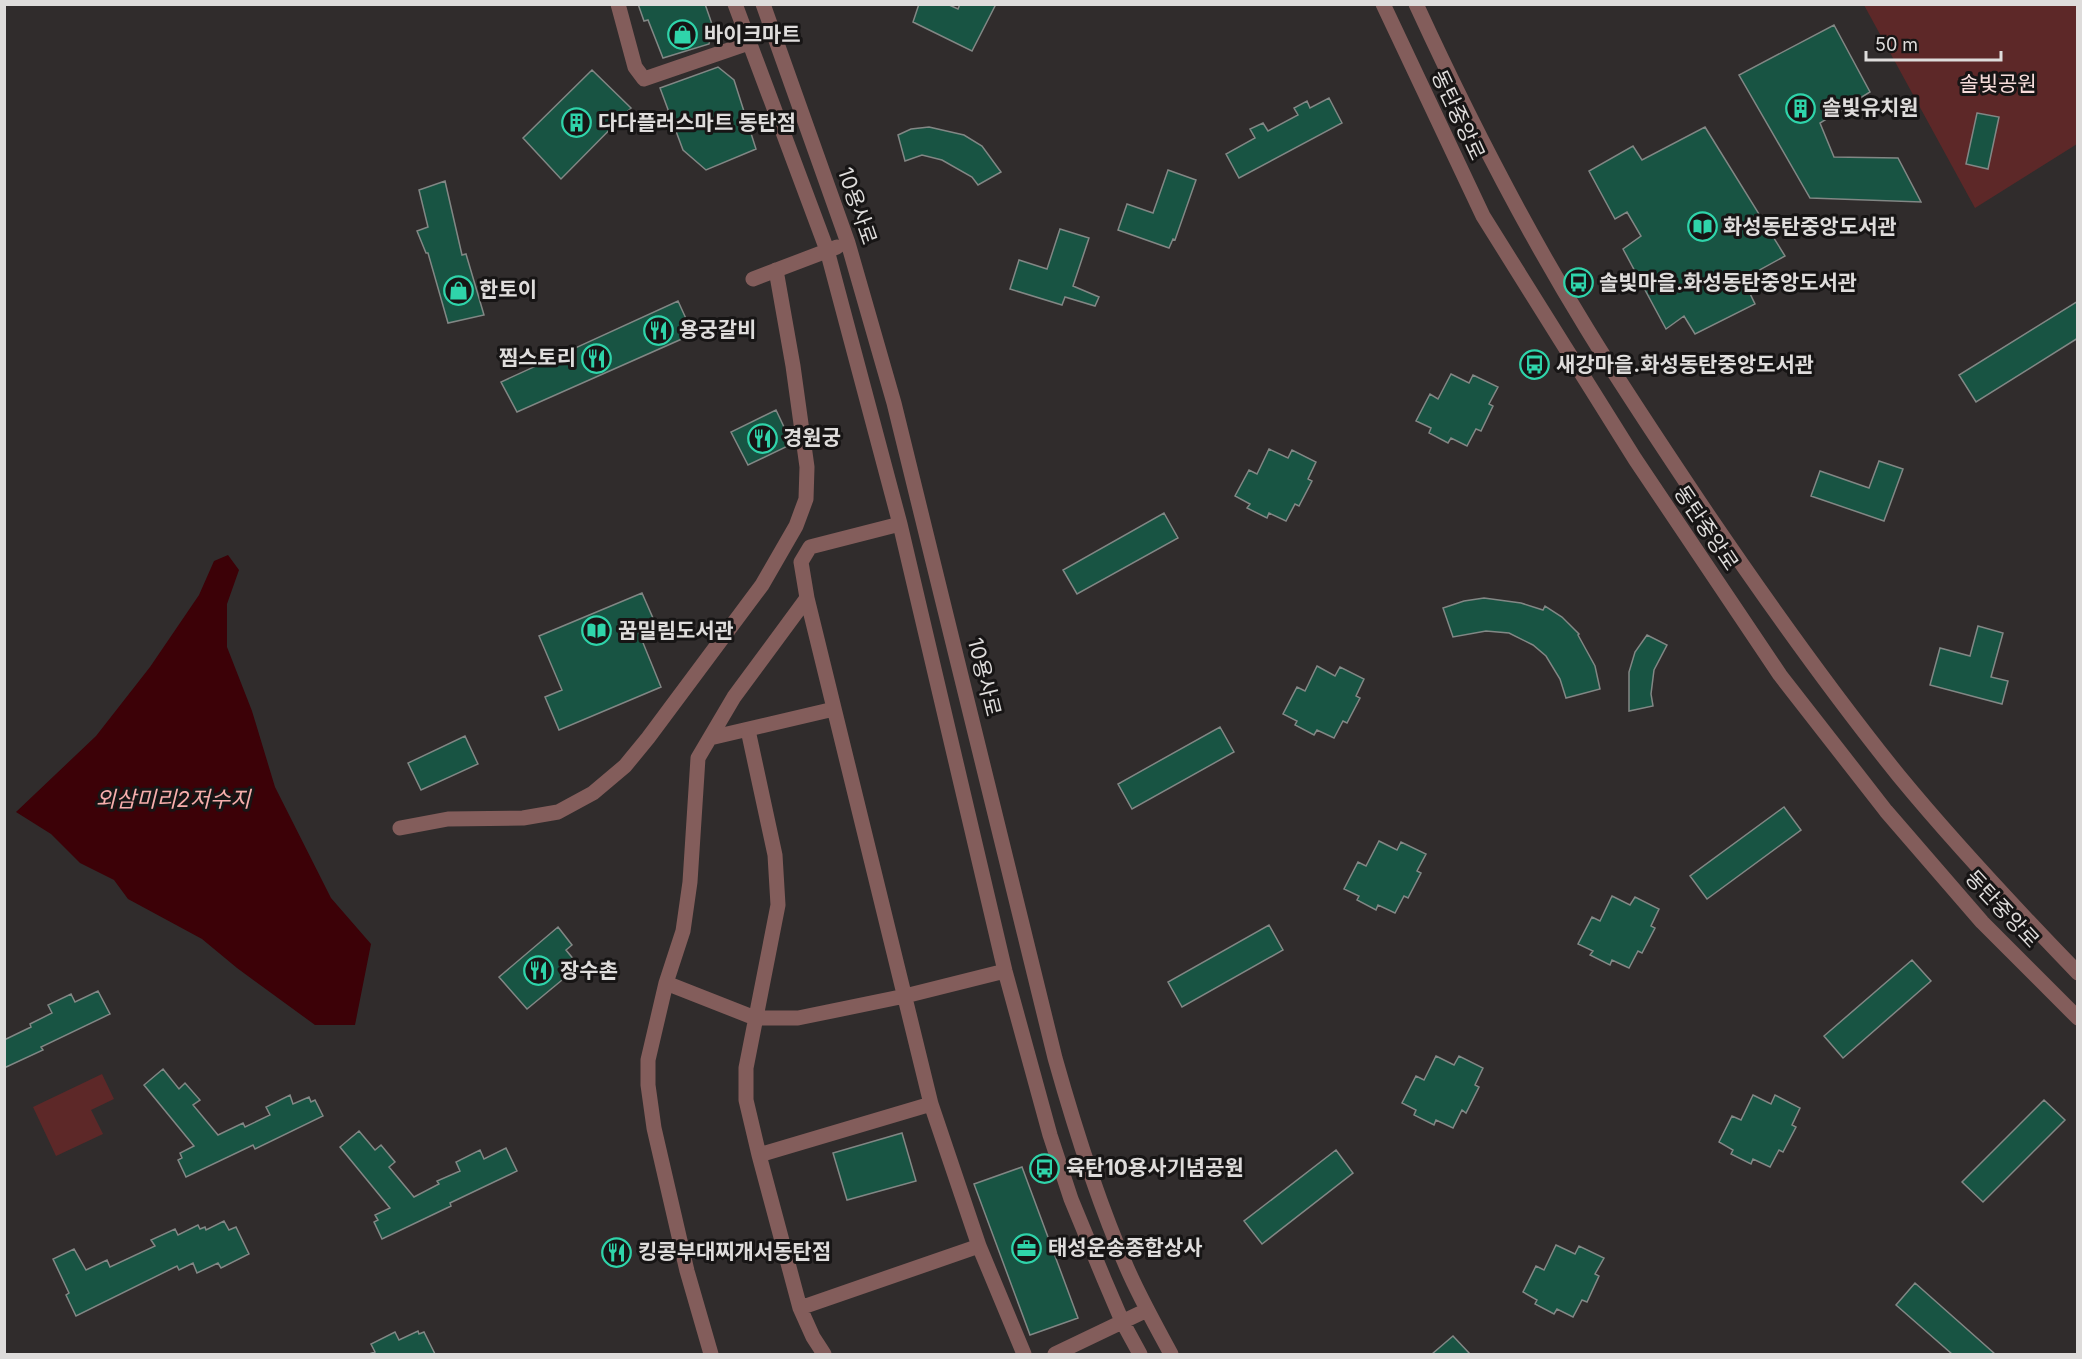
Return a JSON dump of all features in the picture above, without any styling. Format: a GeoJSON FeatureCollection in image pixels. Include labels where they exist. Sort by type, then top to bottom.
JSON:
{"type":"FeatureCollection","features":[{"type":"Feature","properties":{"kind":"street"},"geometry":{"type":"LineString","coordinates":[[618,4],[634,67],[644,79],[749,43]]}},
{"type":"Feature","properties":{"kind":"street","name":"10용사로"},"geometry":{"type":"LineString","coordinates":[[735,4],[828,250],[900,524],[1005,971],[1050,1136],[1071,1199],[1122,1321],[1140,1354]]}},
{"type":"Feature","properties":{"kind":"street","name":"10용사로"},"geometry":{"type":"LineString","coordinates":[[763,4],[848,243],[909,459],[1058,1069],[1109,1224],[1147,1310],[1171,1354]]}},
{"type":"Feature","properties":{"kind":"street","name":"동탄중앙로"},"geometry":{"type":"LineString","coordinates":[[1383,4],[1483,216],[1635,459],[1780,675],[1886,811],[1982,922],[2078,1018]]}},
{"type":"Feature","properties":{"kind":"street","name":"동탄중앙로"},"geometry":{"type":"LineString","coordinates":[[1416,4],[1442,62],[1499,173],[1586,328],[1770,606],[1898,775],[1958,845],[2078,973]]}},
{"type":"Feature","properties":{"kind":"street"},"geometry":{"type":"LineString","coordinates":[[753,279],[848,243]]}},
{"type":"Feature","properties":{"kind":"street"},"geometry":{"type":"LineString","coordinates":[[400,828],[448,819],[523,818],[558,812],[593,794],[625,766],[648,738],[762,585],[796,526],[806,499],[807,467],[777,270]]}},
{"type":"Feature","properties":{"kind":"street"},"geometry":{"type":"LineString","coordinates":[[900,524],[810,547],[801,562],[807,598],[931,1104],[979,1245],[1024,1354]]}},
{"type":"Feature","properties":{"kind":"street"},"geometry":{"type":"LineString","coordinates":[[711,1354],[687,1271],[650,1107],[648,1060],[666,983],[683,931],[690,882],[698,758],[734,697],[807,598]]}},
{"type":"Feature","properties":{"kind":"street"},"geometry":{"type":"LineString","coordinates":[[710,738],[834,709]]}},
{"type":"Feature","properties":{"kind":"street"},"geometry":{"type":"LineString","coordinates":[[748,730],[775,855],[778,905],[746,1068],[746,1100],[800,1308],[813,1337],[824,1354]]}},
{"type":"Feature","properties":{"kind":"street"},"geometry":{"type":"LineString","coordinates":[[666,983],[755,1018],[798,1018],[905,996],[1005,971]]}},
{"type":"Feature","properties":{"kind":"street"},"geometry":{"type":"LineString","coordinates":[[759,1155],[931,1104]]}},
{"type":"Feature","properties":{"kind":"street"},"geometry":{"type":"LineString","coordinates":[[800,1308],[979,1245]]}},
{"type":"Feature","properties":{"kind":"street"},"geometry":{"type":"LineString","coordinates":[[1055,1354],[1147,1310]]}},
{"type":"Feature","properties":{"kind":"green space","name":"솔빛공원"},"geometry":{"type":"Polygon","coordinates":[[[1864,5],[2077,5],[2077,144],[1975,208],[1864,5]]]}},
{"type":"Feature","properties":{"kind":"green space"},"geometry":{"type":"Polygon","coordinates":[[[102,1074],[114,1099],[91,1110],[103,1134],[56,1156],[33,1107],[102,1074]]]}},
{"type":"Feature","properties":{"kind":"water","name":"외삼미리2저수지"},"geometry":{"type":"Polygon","coordinates":[[[228,555],[239,570],[227,604],[227,647],[252,711],[275,787],[331,898],[371,944],[355,1025],[315,1025],[237,968],[202,939],[128,899],[114,880],[80,863],[51,834],[16,812],[96,736],[150,667],[199,595],[214,561],[228,555]]]}},
{"type":"Feature","properties":{"kind":"building","name":"바이크마트"},"geometry":{"type":"Polygon","coordinates":[[[638,4],[705,4],[713,27],[709,44],[663,58],[648,20],[644,21],[638,4]]]}},
{"type":"Feature","properties":{"kind":"building"},"geometry":{"type":"Polygon","coordinates":[[[919,4],[947,4],[958,9],[960,4],[996,4],[972,51],[913,22],[919,4]]]}},
{"type":"Feature","properties":{"kind":"building","name":"솔빛유치원"},"geometry":{"type":"Polygon","coordinates":[[[1834,25],[1870,92],[1820,123],[1834,157],[1898,158],[1921,202],[1810,198],[1739,75],[1834,25]]]}},
{"type":"Feature","properties":{"kind":"building"},"geometry":{"type":"Polygon","coordinates":[[[718,67],[734,80],[756,149],[706,170],[683,150],[660,88],[718,67]]]}},
{"type":"Feature","properties":{"kind":"building","name":"다다플러스마트 동탄점"},"geometry":{"type":"Polygon","coordinates":[[[592,70],[631,108],[561,179],[523,138],[592,70]]]}},
{"type":"Feature","properties":{"kind":"building"},"geometry":{"type":"Polygon","coordinates":[[[1329,98],[1342,123],[1239,178],[1226,154],[1255,138],[1250,129],[1263,123],[1268,131],[1298,115],[1294,108],[1307,101],[1310,108],[1329,98]]]}},
{"type":"Feature","properties":{"kind":"building"},"geometry":{"type":"Polygon","coordinates":[[[1977,113],[1999,117],[1988,169],[1966,164],[1977,113]]]}},
{"type":"Feature","properties":{"kind":"building"},"geometry":{"type":"Polygon","coordinates":[[[929,127],[964,135],[982,146],[1001,172],[978,185],[972,177],[942,160],[922,155],[905,161],[898,135],[911,129],[929,127]]]}},
{"type":"Feature","properties":{"kind":"building","name":"화성동탄중앙도서관"},"geometry":{"type":"Polygon","coordinates":[[[1705,127],[1785,256],[1743,279],[1755,304],[1695,334],[1684,316],[1666,329],[1623,249],[1641,236],[1627,212],[1615,219],[1589,171],[1633,146],[1642,160],[1705,127]]]}},
{"type":"Feature","properties":{"kind":"building"},"geometry":{"type":"Polygon","coordinates":[[[1168,170],[1196,180],[1175,240],[1173,239],[1169,248],[1118,230],[1127,204],[1153,213],[1168,170]]]}},
{"type":"Feature","properties":{"kind":"building"},"geometry":{"type":"Polygon","coordinates":[[[445,181],[462,255],[466,254],[484,315],[448,323],[428,253],[417,231],[428,227],[419,190],[445,181]]]}},
{"type":"Feature","properties":{"kind":"building"},"geometry":{"type":"Polygon","coordinates":[[[1060,229],[1089,238],[1073,286],[1099,297],[1095,306],[1065,297],[1062,305],[1010,289],[1019,260],[1047,269],[1060,229]]]}},
{"type":"Feature","properties":{"kind":"building"},"geometry":{"type":"Polygon","coordinates":[[[678,301],[693,334],[517,412],[501,382],[678,301]]]}},
{"type":"Feature","properties":{"kind":"building"},"geometry":{"type":"Polygon","coordinates":[[[2078,301],[2078,338],[1976,402],[1959,375],[2078,301]]]}},
{"type":"Feature","properties":{"kind":"building"},"geometry":{"type":"Polygon","coordinates":[[[1451,374],[1469,383],[1473,375],[1498,387],[1489,404],[1493,406],[1481,431],[1476,429],[1467,446],[1451,438],[1448,443],[1429,433],[1431,428],[1416,421],[1430,394],[1438,399],[1451,374]]]}},
{"type":"Feature","properties":{"kind":"building","name":"경원궁"},"geometry":{"type":"Polygon","coordinates":[[[776,410],[792,444],[748,465],[731,432],[776,410]]]}},
{"type":"Feature","properties":{"kind":"building"},"geometry":{"type":"Polygon","coordinates":[[[1269,449],[1288,458],[1292,450],[1316,462],[1308,479],[1312,481],[1299,506],[1295,504],[1286,521],[1269,513],[1267,518],[1247,508],[1250,504],[1235,496],[1249,470],[1257,474],[1269,449]]]}},
{"type":"Feature","properties":{"kind":"building"},"geometry":{"type":"Polygon","coordinates":[[[1879,461],[1903,469],[1884,521],[1811,496],[1820,471],[1869,488],[1879,461]]]}},
{"type":"Feature","properties":{"kind":"building"},"geometry":{"type":"Polygon","coordinates":[[[1164,513],[1178,538],[1077,594],[1063,570],[1164,513]]]}},
{"type":"Feature","properties":{"kind":"building"},"geometry":{"type":"Polygon","coordinates":[[[642,593],[656,625],[639,633],[661,687],[559,730],[545,697],[562,690],[539,636],[642,593]]]}},
{"type":"Feature","properties":{"kind":"building"},"geometry":{"type":"Polygon","coordinates":[[[1484,598],[1521,603],[1543,610],[1545,606],[1562,617],[1579,634],[1595,666],[1600,689],[1566,698],[1560,679],[1546,656],[1533,645],[1509,633],[1486,631],[1453,637],[1443,608],[1464,601],[1484,598]]]}},
{"type":"Feature","properties":{"kind":"building"},"geometry":{"type":"Polygon","coordinates":[[[1978,626],[2003,633],[1991,677],[2008,681],[2002,704],[1930,685],[1940,648],[1970,656],[1978,626]]]}},
{"type":"Feature","properties":{"kind":"building"},"geometry":{"type":"Polygon","coordinates":[[[1647,635],[1667,645],[1654,670],[1651,694],[1653,706],[1629,711],[1629,672],[1635,652],[1647,635]]]}},
{"type":"Feature","properties":{"kind":"building"},"geometry":{"type":"Polygon","coordinates":[[[1317,666],[1335,676],[1340,667],[1364,679],[1356,696],[1360,698],[1347,723],[1343,721],[1334,738],[1317,730],[1314,735],[1295,725],[1297,721],[1283,714],[1297,687],[1305,691],[1317,666]]]}},
{"type":"Feature","properties":{"kind":"building"},"geometry":{"type":"Polygon","coordinates":[[[1220,727],[1234,752],[1132,809],[1118,784],[1220,727]]]}},
{"type":"Feature","properties":{"kind":"building"},"geometry":{"type":"Polygon","coordinates":[[[465,736],[478,764],[421,790],[408,763],[465,736]]]}},
{"type":"Feature","properties":{"kind":"building"},"geometry":{"type":"Polygon","coordinates":[[[1784,807],[1801,830],[1707,899],[1690,876],[1784,807]]]}},
{"type":"Feature","properties":{"kind":"building"},"geometry":{"type":"Polygon","coordinates":[[[1379,841],[1397,850],[1401,842],[1426,854],[1417,871],[1421,873],[1408,898],[1404,896],[1395,913],[1378,905],[1376,910],[1357,900],[1359,896],[1344,889],[1358,862],[1366,866],[1379,841]]]}},
{"type":"Feature","properties":{"kind":"building"},"geometry":{"type":"Polygon","coordinates":[[[1612,896],[1630,905],[1635,897],[1659,909],[1651,926],[1655,928],[1642,953],[1638,951],[1629,968],[1612,960],[1610,965],[1590,955],[1593,951],[1578,944],[1592,917],[1600,921],[1612,896]]]}},
{"type":"Feature","properties":{"kind":"building"},"geometry":{"type":"Polygon","coordinates":[[[1269,925],[1283,950],[1182,1007],[1168,982],[1269,925]]]}},
{"type":"Feature","properties":{"kind":"building","name":"장수촌"},"geometry":{"type":"Polygon","coordinates":[[[558,927],[572,945],[566,950],[579,966],[527,1009],[499,977],[558,927]]]}},
{"type":"Feature","properties":{"kind":"building"},"geometry":{"type":"Polygon","coordinates":[[[1912,960],[1931,981],[1843,1058],[1824,1036],[1912,960]]]}},
{"type":"Feature","properties":{"kind":"building"},"geometry":{"type":"Polygon","coordinates":[[[98,991],[110,1014],[41,1047],[43,1050],[4,1068],[4,1040],[31,1027],[30,1024],[52,1013],[48,1005],[71,994],[75,1002],[98,991]]]}},
{"type":"Feature","properties":{"kind":"building"},"geometry":{"type":"Polygon","coordinates":[[[1436,1056],[1454,1065],[1459,1056],[1483,1068],[1475,1085],[1479,1087],[1466,1113],[1462,1110],[1453,1128],[1436,1120],[1434,1125],[1414,1115],[1416,1110],[1402,1103],[1416,1076],[1424,1080],[1436,1056]]]}},
{"type":"Feature","properties":{"kind":"building"},"geometry":{"type":"Polygon","coordinates":[[[163,1069],[179,1089],[185,1083],[200,1100],[193,1105],[218,1135],[243,1123],[245,1127],[270,1115],[266,1107],[290,1095],[293,1104],[309,1097],[311,1102],[315,1100],[323,1116],[255,1149],[253,1145],[186,1177],[178,1160],[182,1158],[180,1153],[194,1146],[144,1085],[163,1069]]]}},
{"type":"Feature","properties":{"kind":"building"},"geometry":{"type":"Polygon","coordinates":[[[1753,1095],[1771,1104],[1775,1095],[1800,1108],[1792,1125],[1796,1127],[1783,1152],[1779,1150],[1770,1167],[1753,1159],[1751,1164],[1731,1154],[1733,1150],[1719,1142],[1732,1116],[1741,1120],[1753,1095]]]}},
{"type":"Feature","properties":{"kind":"building"},"geometry":{"type":"Polygon","coordinates":[[[2044,1100],[2065,1120],[1983,1202],[1962,1182],[2044,1100]]]}},
{"type":"Feature","properties":{"kind":"building"},"geometry":{"type":"Polygon","coordinates":[[[359,1131],[375,1150],[381,1145],[395,1162],[389,1167],[414,1197],[439,1184],[437,1181],[460,1171],[456,1162],[480,1150],[484,1159],[506,1148],[517,1171],[382,1239],[374,1222],[378,1220],[375,1215],[390,1208],[340,1147],[359,1131]]]}},
{"type":"Feature","properties":{"kind":"building"},"geometry":{"type":"Polygon","coordinates":[[[902,1133],[916,1181],[847,1200],[833,1153],[902,1133]]]}},
{"type":"Feature","properties":{"kind":"building"},"geometry":{"type":"Polygon","coordinates":[[[1336,1150],[1353,1173],[1262,1244],[1244,1221],[1336,1150]]]}},
{"type":"Feature","properties":{"kind":"building"},"geometry":{"type":"Polygon","coordinates":[[[1022,1167],[1078,1318],[1030,1335],[974,1184],[1022,1167]]]}},
{"type":"Feature","properties":{"kind":"building"},"geometry":{"type":"Polygon","coordinates":[[[224,1221],[229,1230],[236,1227],[249,1254],[221,1268],[218,1263],[197,1273],[193,1263],[179,1270],[177,1266],[76,1316],[66,1295],[69,1293],[53,1259],[74,1249],[86,1270],[107,1260],[110,1267],[155,1246],[151,1240],[175,1229],[178,1235],[198,1225],[200,1229],[205,1227],[206,1230],[224,1221]]]}},
{"type":"Feature","properties":{"kind":"building"},"geometry":{"type":"Polygon","coordinates":[[[1556,1245],[1575,1254],[1579,1246],[1604,1258],[1595,1274],[1599,1276],[1587,1302],[1582,1300],[1573,1317],[1557,1309],[1554,1314],[1535,1304],[1537,1300],[1523,1292],[1536,1266],[1544,1270],[1556,1245]]]}},
{"type":"Feature","properties":{"kind":"building"},"geometry":{"type":"Polygon","coordinates":[[[1915,1283],[1995,1354],[1952,1354],[1896,1305],[1915,1283]]]}},
{"type":"Feature","properties":{"kind":"building"},"geometry":{"type":"Polygon","coordinates":[[[418,1331],[419,1334],[424,1332],[435,1354],[369,1354],[375,1352],[371,1344],[395,1332],[399,1340],[418,1331]]]}},
{"type":"Feature","properties":{"kind":"building"},"geometry":{"type":"Polygon","coordinates":[[[1453,1336],[1470,1354],[1432,1354],[1453,1336]]]}},
{"type":"Feature","properties":{"kind":"place","name":"바이크마트"},"geometry":{"type":"Point","coordinates":[683,35]}},
{"type":"Feature","properties":{"kind":"place","name":"솔빛유치원"},"geometry":{"type":"Point","coordinates":[1801,108]}},
{"type":"Feature","properties":{"kind":"place","name":"다다플러스마트 동탄점"},"geometry":{"type":"Point","coordinates":[577,123]}},
{"type":"Feature","properties":{"kind":"place","name":"화성동탄중앙도서관"},"geometry":{"type":"Point","coordinates":[1702,227]}},
{"type":"Feature","properties":{"kind":"place","name":"솔빛마을.화성동탄중앙도서관"},"geometry":{"type":"Point","coordinates":[1578,283]}},
{"type":"Feature","properties":{"kind":"place","name":"한토이"},"geometry":{"type":"Point","coordinates":[458,290]}},
{"type":"Feature","properties":{"kind":"place","name":"용궁갈비"},"geometry":{"type":"Point","coordinates":[658,330]}},
{"type":"Feature","properties":{"kind":"place","name":"찜스토리"},"geometry":{"type":"Point","coordinates":[597,358]}},
{"type":"Feature","properties":{"kind":"place","name":"새강마을.화성동탄중앙도서관"},"geometry":{"type":"Point","coordinates":[1535,365]}},
{"type":"Feature","properties":{"kind":"place","name":"경원궁"},"geometry":{"type":"Point","coordinates":[762,438]}},
{"type":"Feature","properties":{"kind":"place","name":"꿈밀림도서관"},"geometry":{"type":"Point","coordinates":[597,631]}},
{"type":"Feature","properties":{"kind":"place","name":"장수촌"},"geometry":{"type":"Point","coordinates":[539,971]}},
{"type":"Feature","properties":{"kind":"place","name":"육탄10용사기념공원"},"geometry":{"type":"Point","coordinates":[1045,1168]}},
{"type":"Feature","properties":{"kind":"place","name":"태성운송종합상사"},"geometry":{"type":"Point","coordinates":[1027,1248]}},
{"type":"Feature","properties":{"kind":"place","name":"킹콩부대찌개서동탄점"},"geometry":{"type":"Point","coordinates":[617,1252]}}]}
